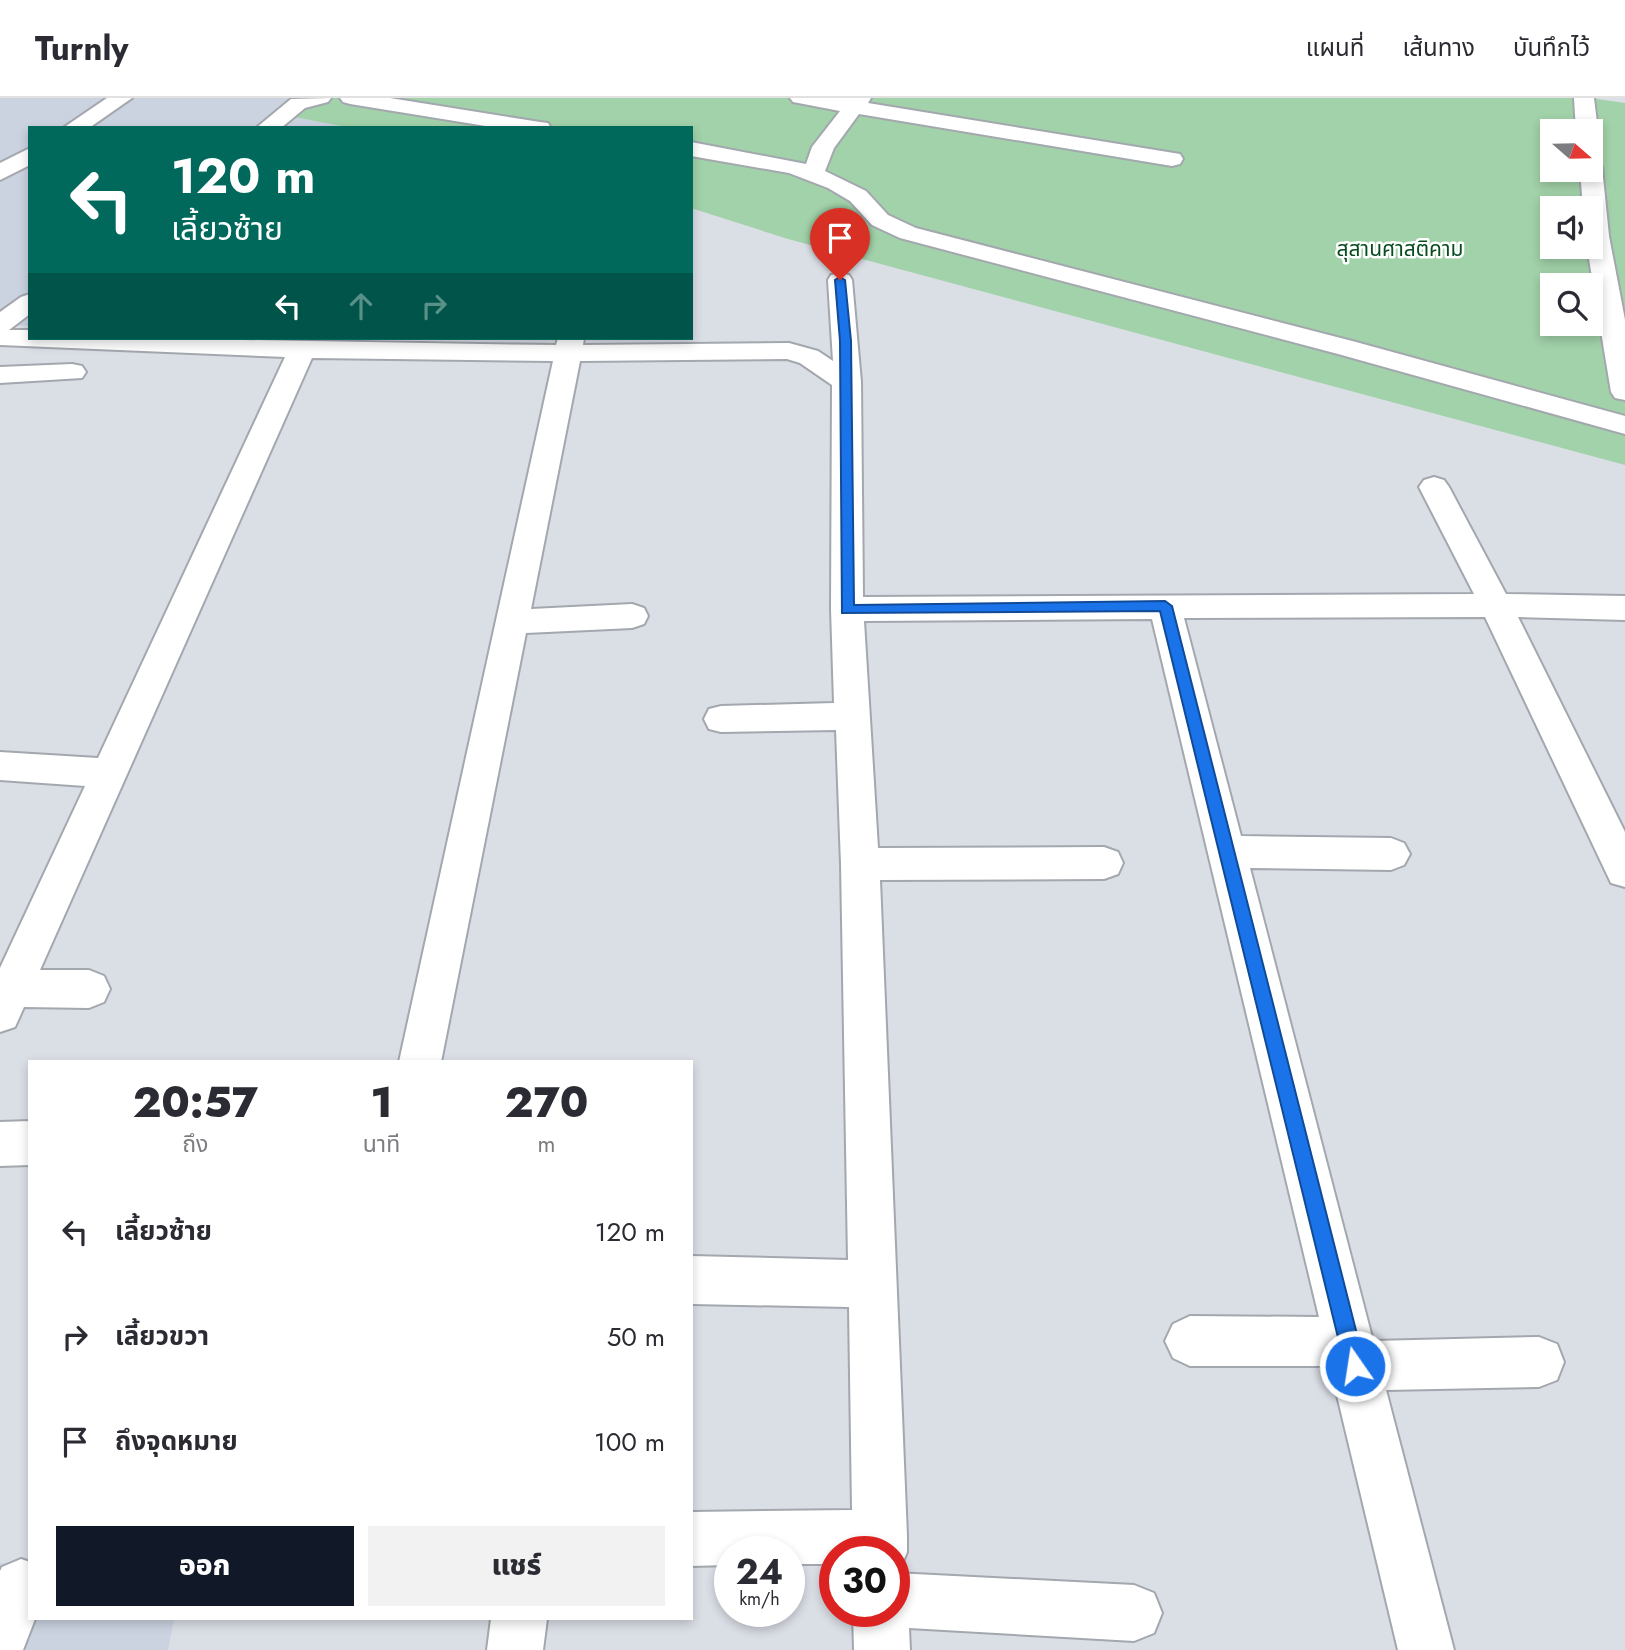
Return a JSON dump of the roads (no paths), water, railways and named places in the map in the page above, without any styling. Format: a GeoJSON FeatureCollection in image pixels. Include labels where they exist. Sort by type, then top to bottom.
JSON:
{"type":"FeatureCollection","features":[{"type":"Feature","properties":{"kind":"street"},"geometry":{"type":"LineString","coordinates":[[77,126],[122,98]]}},
{"type":"Feature","properties":{"kind":"street"},"geometry":{"type":"LineString","coordinates":[[269,126],[295,101],[321,98]]}},
{"type":"Feature","properties":{"kind":"street"},"geometry":{"type":"LineString","coordinates":[[350,98],[527,126]]}},
{"type":"Feature","properties":{"kind":"street"},"geometry":{"type":"LineString","coordinates":[[800,98],[858,103],[1172,159]]}},
{"type":"Feature","properties":{"kind":"street"},"geometry":{"type":"LineString","coordinates":[[1584,98],[1586,119]]}},
{"type":"Feature","properties":{"kind":"street"},"geometry":{"type":"LineString","coordinates":[[813,174],[823,147],[858,103]]}},
{"type":"Feature","properties":{"kind":"street"},"geometry":{"type":"LineString","coordinates":[[693,149],[749,157],[813,174],[858,196],[880,220],[908,233],[1347,348],[1625,425]]}},
{"type":"Feature","properties":{"kind":"street"},"geometry":{"type":"LineString","coordinates":[[0,173],[28,156]]}},
{"type":"Feature","properties":{"kind":"street"},"geometry":{"type":"LineString","coordinates":[[1603,237],[1625,241]]}},
{"type":"Feature","properties":{"kind":"street"},"geometry":{"type":"LineString","coordinates":[[1601,259],[1625,392]]}},
{"type":"Feature","properties":{"kind":"street"},"geometry":{"type":"LineString","coordinates":[[840,280],[847,382],[847,610],[860,864],[880,1536]]}},
{"type":"Feature","properties":{"kind":"street"},"geometry":{"type":"LineString","coordinates":[[0,298],[28,292]]}},
{"type":"Feature","properties":{"kind":"street"},"geometry":{"type":"LineString","coordinates":[[0,324],[28,303]]}},
{"type":"Feature","properties":{"kind":"street"},"geometry":{"type":"LineString","coordinates":[[0,337],[28,338]]}},
{"type":"Feature","properties":{"kind":"street"},"geometry":{"type":"LineString","coordinates":[[70,340],[302,350],[350,344],[569,345],[789,351],[809,357],[847,382]]}},
{"type":"Feature","properties":{"kind":"street"},"geometry":{"type":"LineString","coordinates":[[420,1060],[569,345]]}},
{"type":"Feature","properties":{"kind":"street"},"geometry":{"type":"LineString","coordinates":[[6,1001],[302,350]]}},
{"type":"Feature","properties":{"kind":"street"},"geometry":{"type":"LineString","coordinates":[[0,375],[72,372]]}},
{"type":"Feature","properties":{"kind":"street"},"geometry":{"type":"LineString","coordinates":[[1434,487],[1496,605],[1625,871]]}},
{"type":"Feature","properties":{"kind":"street"},"geometry":{"type":"LineString","coordinates":[[847,610],[1496,605],[1625,608]]}},
{"type":"Feature","properties":{"kind":"street"},"geometry":{"type":"LineString","coordinates":[[1165,606],[1426,1650]]}},
{"type":"Feature","properties":{"kind":"street"},"geometry":{"type":"LineString","coordinates":[[512,622],[632,616]]}},
{"type":"Feature","properties":{"kind":"street"},"geometry":{"type":"LineString","coordinates":[[721,719],[853,716]]}},
{"type":"Feature","properties":{"kind":"street"},"geometry":{"type":"LineString","coordinates":[[0,766],[109,773]]}},
{"type":"Feature","properties":{"kind":"street"},"geometry":{"type":"LineString","coordinates":[[1227,852],[1391,854]]}},
{"type":"Feature","properties":{"kind":"street"},"geometry":{"type":"LineString","coordinates":[[860,864],[1104,863]]}},
{"type":"Feature","properties":{"kind":"street"},"geometry":{"type":"LineString","coordinates":[[6,1001],[89,989]]}},
{"type":"Feature","properties":{"kind":"street"},"geometry":{"type":"LineString","coordinates":[[0,1144],[28,1143]]}},
{"type":"Feature","properties":{"kind":"street"},"geometry":{"type":"LineString","coordinates":[[693,1280],[872,1284]]}},
{"type":"Feature","properties":{"kind":"street"},"geometry":{"type":"LineString","coordinates":[[1190,1341],[1352,1354],[1539,1362]]}},
{"type":"Feature","properties":{"kind":"street"},"geometry":{"type":"LineString","coordinates":[[693,1539],[819,1542]]}},
{"type":"Feature","properties":{"kind":"street"},"geometry":{"type":"LineString","coordinates":[[0,1637],[21,1586]]}},
{"type":"Feature","properties":{"kind":"street"},"geometry":{"type":"LineString","coordinates":[[910,1601],[1134,1613]]}},
{"type":"Feature","properties":{"kind":"street"},"geometry":{"type":"LineString","coordinates":[[515,1650],[519,1620]]}},
{"type":"Feature","properties":{"kind":"street"},"geometry":{"type":"LineString","coordinates":[[881,1627],[882,1650]]}},
{"type":"Feature","properties":{"kind":"park label","name":"สุสานศาสติคาม"},"geometry":{"type":"Point","coordinates":[1400,249]}}]}
